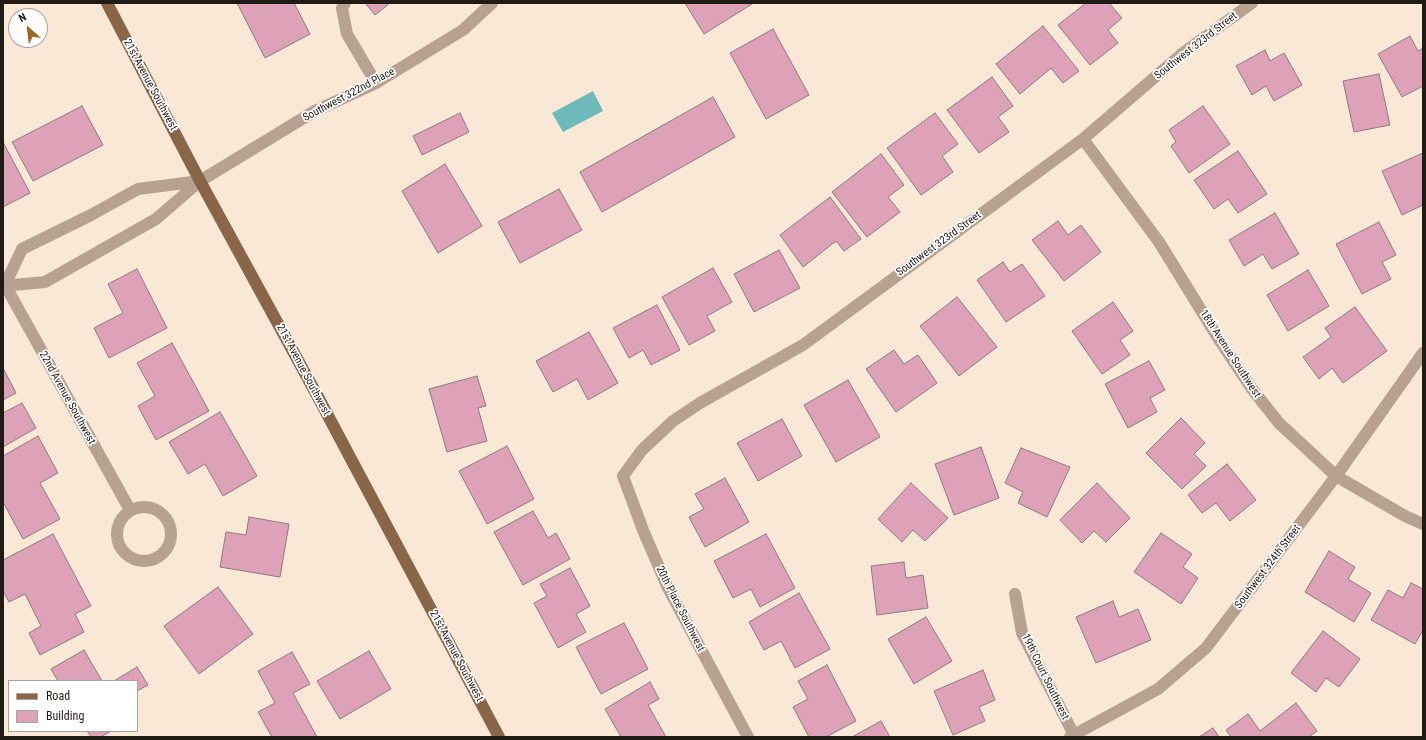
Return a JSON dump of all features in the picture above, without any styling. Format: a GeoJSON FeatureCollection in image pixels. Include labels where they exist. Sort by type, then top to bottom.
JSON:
{"type":"FeatureCollection","features":[{"type":"Feature","properties":{"kind":"main road","name":"21st Avenue Southwest"},"geometry":{"type":"LineString","coordinates":[[107,3],[200,181],[318,397],[499,737]]}},
{"type":"Feature","properties":{"kind":"street"},"geometry":{"type":"LineString","coordinates":[[345,3],[342,8],[347,34],[376,83]]}},
{"type":"Feature","properties":{"kind":"street","name":"Southwest 322nd Place"},"geometry":{"type":"LineString","coordinates":[[4,286],[45,282],[156,219],[200,181],[315,112],[376,83],[463,30],[492,3]]}},
{"type":"Feature","properties":{"kind":"street","name":"Southwest 323rd Street"},"geometry":{"type":"LineString","coordinates":[[623,476],[642,450],[673,421],[700,403],[803,345],[1083,139],[1183,53],[1252,3]]}},
{"type":"Feature","properties":{"kind":"street","name":"18th Avenue Southwest"},"geometry":{"type":"LineString","coordinates":[[1083,139],[1159,242],[1252,389],[1279,423],[1336,476],[1405,516],[1423,524]]}},
{"type":"Feature","properties":{"kind":"street","name":"Southwest 322nd Place"},"geometry":{"type":"LineString","coordinates":[[4,286],[22,249],[91,216],[138,189],[200,181]]}},
{"type":"Feature","properties":{"kind":"street","name":"22nd Avenue Southwest"},"geometry":{"type":"LineString","coordinates":[[4,286],[130,510]]}},
{"type":"Feature","properties":{"kind":"street","name":"Southwest 324th Street"},"geometry":{"type":"LineString","coordinates":[[1072,736],[1158,688],[1206,648],[1336,476],[1423,353]]}},
{"type":"Feature","properties":{"kind":"street","name":"20th Place Southwest"},"geometry":{"type":"LineString","coordinates":[[623,476],[642,530],[668,588],[748,737]]}},
{"type":"Feature","properties":{"kind":"street"},"geometry":{"type":"LineString","coordinates":[[139,507],[148,507],[157,510],[165,516],[170,524],[170,543],[165,552],[158,558],[149,561],[139,561],[130,558],[123,552],[118,544],[116,535],[118,525],[122,517],[130,510],[139,507]]}},
{"type":"Feature","properties":{"kind":"street","name":"19th Court Southwest"},"geometry":{"type":"LineString","coordinates":[[1014,594],[1022,633],[1072,736]]}},
{"type":"Feature","properties":{"kind":"water"},"geometry":{"type":"Polygon","coordinates":[[[593,91],[603,111],[563,132],[552,113],[593,91]]]}},
{"type":"Feature","properties":{"kind":"building"},"geometry":{"type":"Polygon","coordinates":[[[237,3],[294,3],[310,34],[265,58],[237,3]]]}},
{"type":"Feature","properties":{"kind":"building"},"geometry":{"type":"Polygon","coordinates":[[[365,3],[390,3],[375,15],[365,3]]]}},
{"type":"Feature","properties":{"kind":"building"},"geometry":{"type":"Polygon","coordinates":[[[685,3],[752,3],[752,4],[704,34],[685,3]]]}},
{"type":"Feature","properties":{"kind":"building"},"geometry":{"type":"Polygon","coordinates":[[[1086,3],[1109,3],[1122,18],[1108,30],[1118,43],[1090,65],[1058,25],[1086,3]]]}},
{"type":"Feature","properties":{"kind":"building"},"geometry":{"type":"Polygon","coordinates":[[[1043,26],[1079,71],[1063,83],[1051,68],[1020,94],[996,64],[1043,26]]]}},
{"type":"Feature","properties":{"kind":"building"},"geometry":{"type":"Polygon","coordinates":[[[773,29],[809,95],[766,119],[730,53],[773,29]]]}},
{"type":"Feature","properties":{"kind":"building"},"geometry":{"type":"Polygon","coordinates":[[[1410,36],[1418,51],[1423,48],[1423,86],[1402,97],[1378,54],[1410,36]]]}},
{"type":"Feature","properties":{"kind":"building"},"geometry":{"type":"Polygon","coordinates":[[[1265,50],[1270,61],[1284,53],[1302,85],[1274,101],[1266,86],[1252,95],[1236,66],[1265,50]]]}},
{"type":"Feature","properties":{"kind":"building"},"geometry":{"type":"Polygon","coordinates":[[[1379,74],[1390,125],[1354,132],[1343,81],[1379,74]]]}},
{"type":"Feature","properties":{"kind":"building"},"geometry":{"type":"Polygon","coordinates":[[[992,77],[1013,106],[998,117],[1009,132],[979,153],[947,110],[992,77]]]}},
{"type":"Feature","properties":{"kind":"building"},"geometry":{"type":"Polygon","coordinates":[[[713,97],[735,137],[602,212],[580,172],[713,97]]]}},
{"type":"Feature","properties":{"kind":"building"},"geometry":{"type":"Polygon","coordinates":[[[82,106],[103,145],[33,181],[12,142],[82,106]]]}},
{"type":"Feature","properties":{"kind":"building"},"geometry":{"type":"Polygon","coordinates":[[[1203,106],[1230,144],[1189,173],[1171,146],[1176,142],[1169,130],[1203,106]]]}},
{"type":"Feature","properties":{"kind":"building"},"geometry":{"type":"Polygon","coordinates":[[[460,113],[469,132],[422,155],[413,136],[460,113]]]}},
{"type":"Feature","properties":{"kind":"building"},"geometry":{"type":"Polygon","coordinates":[[[935,113],[958,144],[942,156],[953,172],[921,195],[887,148],[935,113]]]}},
{"type":"Feature","properties":{"kind":"building"},"geometry":{"type":"Polygon","coordinates":[[[4,144],[30,193],[3,207],[3,145],[4,144]]]}},
{"type":"Feature","properties":{"kind":"building"},"geometry":{"type":"Polygon","coordinates":[[[1238,151],[1267,194],[1238,213],[1228,199],[1214,209],[1194,180],[1238,151]]]}},
{"type":"Feature","properties":{"kind":"building"},"geometry":{"type":"Polygon","coordinates":[[[1423,153],[1423,205],[1402,215],[1382,171],[1423,153]]]}},
{"type":"Feature","properties":{"kind":"building"},"geometry":{"type":"Polygon","coordinates":[[[881,154],[904,185],[888,197],[900,212],[867,237],[832,192],[881,154]]]}},
{"type":"Feature","properties":{"kind":"building"},"geometry":{"type":"Polygon","coordinates":[[[445,164],[482,226],[438,253],[402,191],[445,164]]]}},
{"type":"Feature","properties":{"kind":"building"},"geometry":{"type":"Polygon","coordinates":[[[559,189],[582,230],[520,263],[498,222],[559,189]]]}},
{"type":"Feature","properties":{"kind":"building"},"geometry":{"type":"Polygon","coordinates":[[[830,197],[861,239],[844,251],[836,241],[803,267],[780,235],[830,197]]]}},
{"type":"Feature","properties":{"kind":"building"},"geometry":{"type":"Polygon","coordinates":[[[1275,213],[1299,254],[1272,269],[1263,254],[1244,266],[1229,240],[1275,213]]]}},
{"type":"Feature","properties":{"kind":"building"},"geometry":{"type":"Polygon","coordinates":[[[1058,221],[1068,235],[1081,225],[1101,252],[1064,281],[1032,240],[1058,221]]]}},
{"type":"Feature","properties":{"kind":"building"},"geometry":{"type":"Polygon","coordinates":[[[1379,222],[1396,255],[1382,262],[1391,279],[1362,294],[1336,244],[1379,222]]]}},
{"type":"Feature","properties":{"kind":"building"},"geometry":{"type":"Polygon","coordinates":[[[779,250],[800,288],[754,312],[734,274],[779,250]]]}},
{"type":"Feature","properties":{"kind":"building"},"geometry":{"type":"Polygon","coordinates":[[[1003,262],[1010,272],[1022,264],[1045,296],[1006,322],[977,280],[1003,262]]]}},
{"type":"Feature","properties":{"kind":"building"},"geometry":{"type":"Polygon","coordinates":[[[713,268],[732,302],[707,316],[715,331],[689,345],[662,297],[713,268]]]}},
{"type":"Feature","properties":{"kind":"building"},"geometry":{"type":"Polygon","coordinates":[[[137,269],[167,328],[109,358],[94,328],[123,313],[108,284],[137,269]]]}},
{"type":"Feature","properties":{"kind":"building"},"geometry":{"type":"Polygon","coordinates":[[[1308,270],[1329,306],[1288,331],[1267,295],[1308,270]]]}},
{"type":"Feature","properties":{"kind":"building"},"geometry":{"type":"Polygon","coordinates":[[[957,297],[997,347],[959,376],[920,326],[957,297]]]}},
{"type":"Feature","properties":{"kind":"building"},"geometry":{"type":"Polygon","coordinates":[[[1113,302],[1133,331],[1120,340],[1130,355],[1102,374],[1072,331],[1113,302]]]}},
{"type":"Feature","properties":{"kind":"building"},"geometry":{"type":"Polygon","coordinates":[[[657,305],[680,350],[651,365],[643,350],[629,358],[613,328],[657,305]]]}},
{"type":"Feature","properties":{"kind":"building"},"geometry":{"type":"Polygon","coordinates":[[[1355,307],[1387,351],[1343,383],[1332,368],[1319,379],[1303,357],[1331,337],[1325,328],[1355,307]]]}},
{"type":"Feature","properties":{"kind":"building"},"geometry":{"type":"Polygon","coordinates":[[[589,332],[618,383],[588,400],[577,379],[553,392],[536,361],[589,332]]]}},
{"type":"Feature","properties":{"kind":"building"},"geometry":{"type":"Polygon","coordinates":[[[172,343],[209,411],[156,440],[138,406],[155,396],[137,363],[172,343]]]}},
{"type":"Feature","properties":{"kind":"building"},"geometry":{"type":"Polygon","coordinates":[[[894,350],[904,364],[918,355],[937,383],[896,412],[866,369],[894,350]]]}},
{"type":"Feature","properties":{"kind":"building"},"geometry":{"type":"Polygon","coordinates":[[[1149,361],[1165,390],[1150,398],[1157,412],[1128,428],[1105,384],[1149,361]]]}},
{"type":"Feature","properties":{"kind":"building"},"geometry":{"type":"Polygon","coordinates":[[[3,368],[16,393],[3,400],[3,368]]]}},
{"type":"Feature","properties":{"kind":"building"},"geometry":{"type":"Polygon","coordinates":[[[477,376],[486,406],[478,408],[487,441],[447,452],[429,389],[477,376]]]}},
{"type":"Feature","properties":{"kind":"building"},"geometry":{"type":"Polygon","coordinates":[[[848,380],[880,437],[836,462],[804,405],[848,380]]]}},
{"type":"Feature","properties":{"kind":"building"},"geometry":{"type":"Polygon","coordinates":[[[22,403],[36,428],[3,447],[3,413],[22,403]]]}},
{"type":"Feature","properties":{"kind":"building"},"geometry":{"type":"Polygon","coordinates":[[[220,412],[257,476],[223,496],[205,464],[188,474],[169,442],[220,412]]]}},
{"type":"Feature","properties":{"kind":"building"},"geometry":{"type":"Polygon","coordinates":[[[1181,418],[1205,443],[1194,454],[1206,466],[1182,489],[1146,453],[1181,418]]]}},
{"type":"Feature","properties":{"kind":"building"},"geometry":{"type":"Polygon","coordinates":[[[782,419],[802,456],[758,481],[737,443],[782,419]]]}},
{"type":"Feature","properties":{"kind":"building"},"geometry":{"type":"Polygon","coordinates":[[[38,436],[58,473],[40,483],[60,519],[23,539],[3,502],[3,456],[38,436]]]}},
{"type":"Feature","properties":{"kind":"building"},"geometry":{"type":"Polygon","coordinates":[[[507,446],[534,499],[487,524],[459,471],[507,446]]]}},
{"type":"Feature","properties":{"kind":"building"},"geometry":{"type":"Polygon","coordinates":[[[981,447],[999,498],[954,515],[935,464],[981,447]]]}},
{"type":"Feature","properties":{"kind":"building"},"geometry":{"type":"Polygon","coordinates":[[[1021,448],[1070,467],[1047,517],[1018,503],[1023,492],[1005,483],[1021,448]]]}},
{"type":"Feature","properties":{"kind":"building"},"geometry":{"type":"Polygon","coordinates":[[[1227,464],[1256,500],[1230,521],[1216,503],[1202,513],[1188,495],[1227,464]]]}},
{"type":"Feature","properties":{"kind":"building"},"geometry":{"type":"Polygon","coordinates":[[[725,478],[749,522],[705,547],[689,517],[704,509],[695,494],[725,478]]]}},
{"type":"Feature","properties":{"kind":"building"},"geometry":{"type":"Polygon","coordinates":[[[911,483],[948,518],[925,541],[913,530],[902,542],[878,519],[911,483]]]}},
{"type":"Feature","properties":{"kind":"building"},"geometry":{"type":"Polygon","coordinates":[[[1097,483],[1130,518],[1106,542],[1094,531],[1082,543],[1060,520],[1097,483]]]}},
{"type":"Feature","properties":{"kind":"building"},"geometry":{"type":"Polygon","coordinates":[[[533,511],[548,538],[556,533],[570,559],[523,585],[494,532],[533,511]]]}},
{"type":"Feature","properties":{"kind":"building"},"geometry":{"type":"Polygon","coordinates":[[[249,517],[289,524],[280,577],[220,567],[226,532],[246,535],[249,517]]]}},
{"type":"Feature","properties":{"kind":"building"},"geometry":{"type":"Polygon","coordinates":[[[1161,533],[1192,554],[1183,567],[1198,578],[1181,604],[1134,572],[1161,533]]]}},
{"type":"Feature","properties":{"kind":"building"},"geometry":{"type":"Polygon","coordinates":[[[53,534],[91,606],[75,614],[84,632],[40,655],[29,633],[41,626],[25,594],[9,602],[3,591],[3,560],[53,534]]]}},
{"type":"Feature","properties":{"kind":"building"},"geometry":{"type":"Polygon","coordinates":[[[766,534],[795,588],[760,607],[751,589],[733,598],[714,561],[766,534]]]}},
{"type":"Feature","properties":{"kind":"building"},"geometry":{"type":"Polygon","coordinates":[[[1329,551],[1355,567],[1348,579],[1371,593],[1354,622],[1305,592],[1329,551]]]}},
{"type":"Feature","properties":{"kind":"building"},"geometry":{"type":"Polygon","coordinates":[[[904,562],[906,578],[923,575],[928,608],[877,615],[871,566],[904,562]]]}},
{"type":"Feature","properties":{"kind":"building"},"geometry":{"type":"Polygon","coordinates":[[[570,568],[590,606],[576,614],[586,632],[558,648],[534,603],[547,596],[540,584],[570,568]]]}},
{"type":"Feature","properties":{"kind":"building"},"geometry":{"type":"Polygon","coordinates":[[[1411,583],[1423,589],[1423,630],[1415,644],[1371,620],[1388,590],[1403,598],[1411,583]]]}},
{"type":"Feature","properties":{"kind":"building"},"geometry":{"type":"Polygon","coordinates":[[[218,587],[253,634],[199,674],[164,626],[218,587]]]}},
{"type":"Feature","properties":{"kind":"building"},"geometry":{"type":"Polygon","coordinates":[[[799,593],[830,649],[795,668],[781,641],[764,650],[749,622],[799,593]]]}},
{"type":"Feature","properties":{"kind":"building"},"geometry":{"type":"Polygon","coordinates":[[[1113,601],[1119,617],[1138,609],[1151,640],[1096,663],[1076,617],[1113,601]]]}},
{"type":"Feature","properties":{"kind":"building"},"geometry":{"type":"Polygon","coordinates":[[[926,617],[952,661],[914,684],[888,639],[926,617]]]}},
{"type":"Feature","properties":{"kind":"building"},"geometry":{"type":"Polygon","coordinates":[[[624,623],[648,669],[601,694],[576,647],[624,623]]]}},
{"type":"Feature","properties":{"kind":"building"},"geometry":{"type":"Polygon","coordinates":[[[1323,631],[1360,659],[1339,687],[1326,678],[1316,692],[1291,673],[1323,631]]]}},
{"type":"Feature","properties":{"kind":"building"},"geometry":{"type":"Polygon","coordinates":[[[84,650],[101,680],[57,680],[51,669],[84,650]]]}},
{"type":"Feature","properties":{"kind":"building"},"geometry":{"type":"Polygon","coordinates":[[[369,651],[391,689],[340,719],[317,681],[369,651]]]}},
{"type":"Feature","properties":{"kind":"building"},"geometry":{"type":"Polygon","coordinates":[[[292,652],[310,684],[293,693],[317,737],[272,737],[258,712],[275,703],[258,671],[292,652]]]}},
{"type":"Feature","properties":{"kind":"building"},"geometry":{"type":"Polygon","coordinates":[[[827,665],[856,721],[826,737],[809,737],[793,707],[808,699],[798,681],[827,665]]]}},
{"type":"Feature","properties":{"kind":"building"},"geometry":{"type":"Polygon","coordinates":[[[137,667],[148,685],[138,690],[138,680],[116,680],[137,667]]]}},
{"type":"Feature","properties":{"kind":"building"},"geometry":{"type":"Polygon","coordinates":[[[983,670],[995,700],[979,707],[985,721],[953,735],[934,691],[983,670]]]}},
{"type":"Feature","properties":{"kind":"building"},"geometry":{"type":"Polygon","coordinates":[[[650,682],[659,699],[648,705],[666,737],[621,737],[605,709],[650,682]]]}},
{"type":"Feature","properties":{"kind":"building"},"geometry":{"type":"Polygon","coordinates":[[[1296,703],[1317,731],[1309,737],[1231,737],[1226,730],[1248,714],[1260,731],[1296,703]]]}},
{"type":"Feature","properties":{"kind":"building"},"geometry":{"type":"Polygon","coordinates":[[[881,721],[890,737],[852,737],[881,721]]]}},
{"type":"Feature","properties":{"kind":"building"},"geometry":{"type":"Polygon","coordinates":[[[1213,728],[1219,737],[1199,737],[1213,728]]]}},
{"type":"Feature","properties":{"kind":"building"},"geometry":{"type":"Polygon","coordinates":[[[88,732],[109,732],[101,737],[91,737],[88,732]]]}}]}
